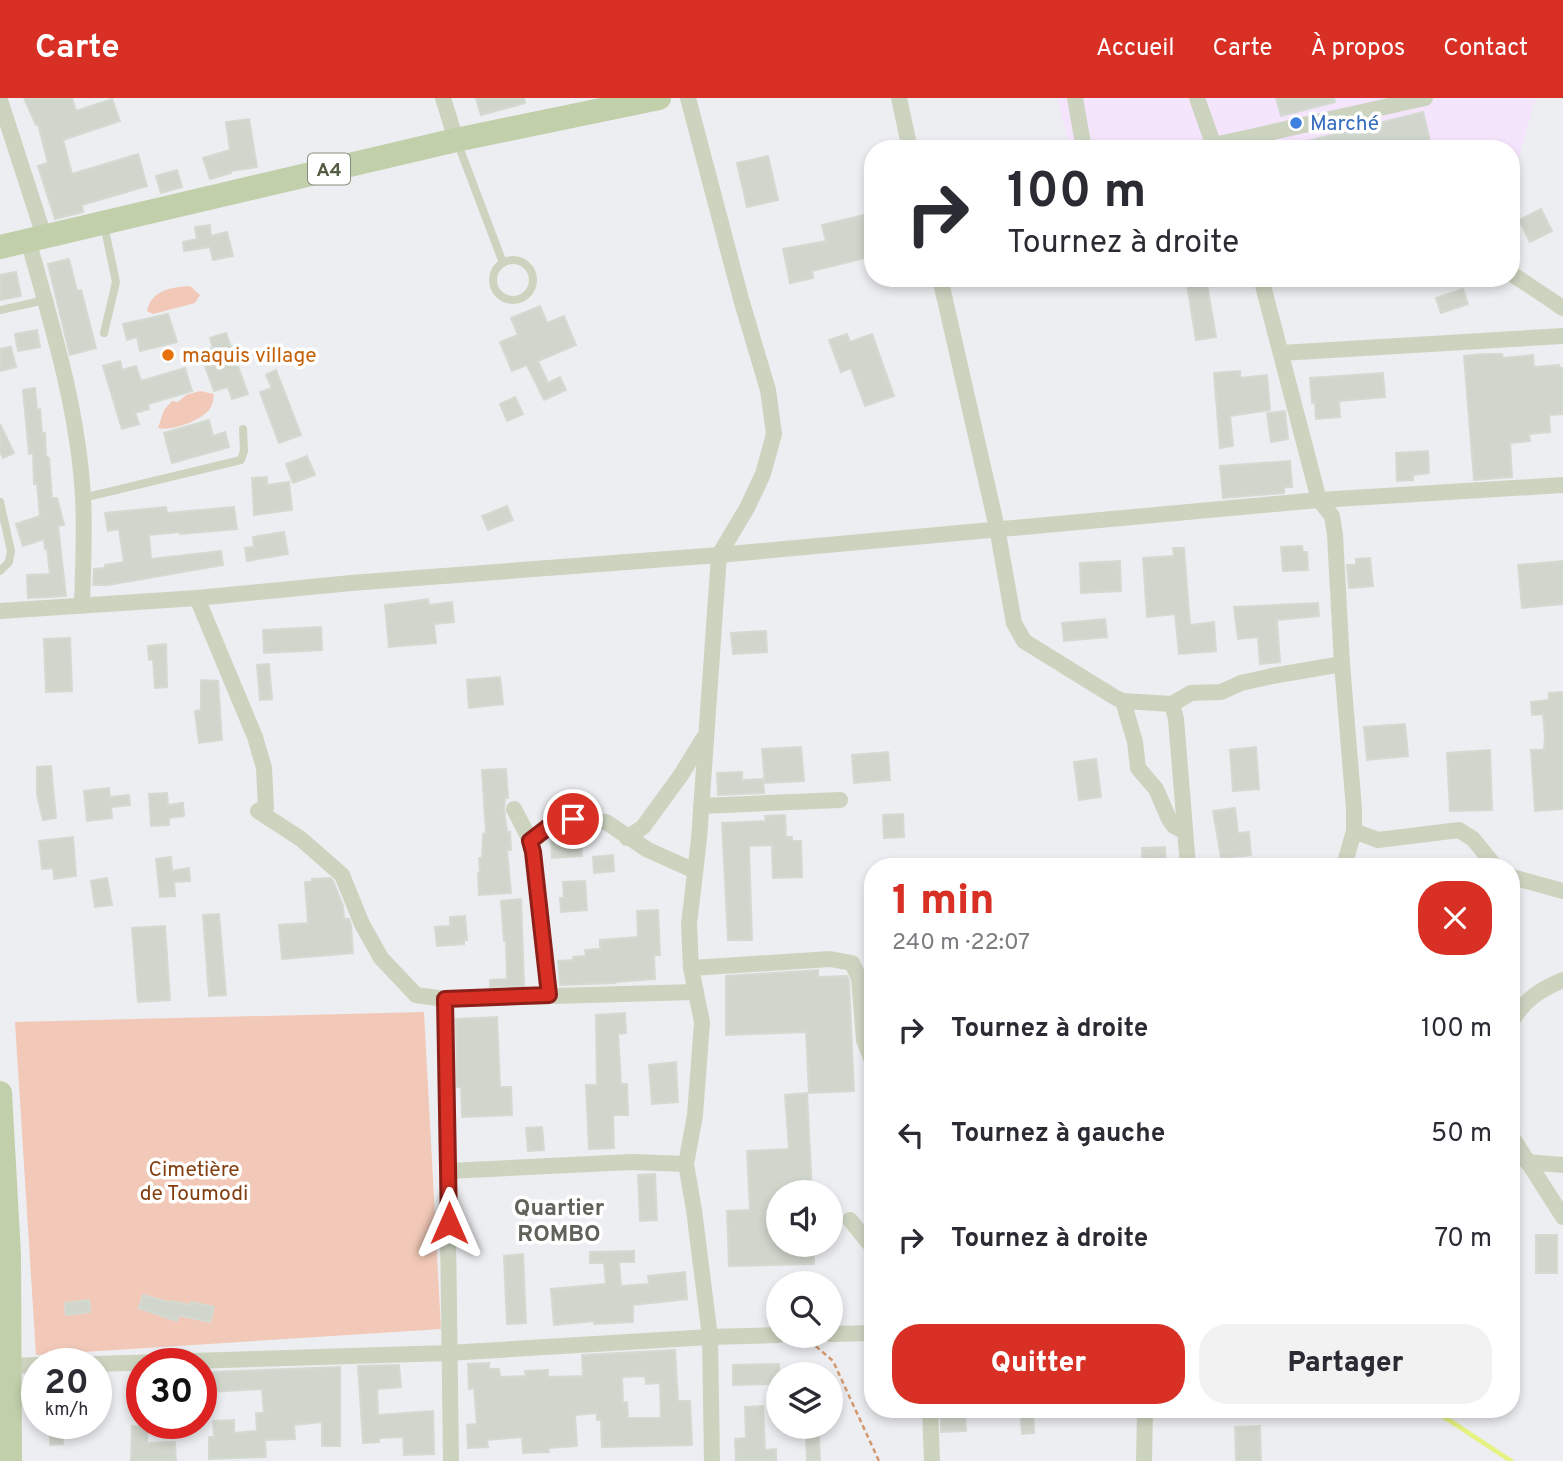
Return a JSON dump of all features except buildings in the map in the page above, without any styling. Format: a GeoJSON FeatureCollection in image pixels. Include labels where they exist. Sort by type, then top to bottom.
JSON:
{"type":"FeatureCollection","features":[{"type":"Feature","properties":{"kind":"main road","name":"A4"},"geometry":{"type":"LineString","coordinates":[[0,247],[456,140],[659,98]]}},
{"type":"Feature","properties":{"kind":"main road"},"geometry":{"type":"LineString","coordinates":[[0,1093],[4,1399],[10,1461]]}},
{"type":"Feature","properties":{"kind":"street"},"geometry":{"type":"LineString","coordinates":[[443,98],[456,140]]}},
{"type":"Feature","properties":{"kind":"street"},"geometry":{"type":"LineString","coordinates":[[688,98],[768,390],[774,435],[763,474],[747,508],[719,555],[701,806],[689,924],[691,968],[702,1022],[695,1115],[686,1164],[710,1337],[712,1461]]}},
{"type":"Feature","properties":{"kind":"street"},"geometry":{"type":"LineString","coordinates":[[899,98],[908,140]]}},
{"type":"Feature","properties":{"kind":"street"},"geometry":{"type":"LineString","coordinates":[[1075,98],[1082,140]]}},
{"type":"Feature","properties":{"kind":"street"},"geometry":{"type":"LineString","coordinates":[[1197,98],[1212,140]]}},
{"type":"Feature","properties":{"kind":"street"},"geometry":{"type":"LineString","coordinates":[[1244,140],[1425,98]]}},
{"type":"Feature","properties":{"kind":"street"},"geometry":{"type":"LineString","coordinates":[[0,100],[36,238],[45,300],[71,402],[83,498],[82,605]]}},
{"type":"Feature","properties":{"kind":"street"},"geometry":{"type":"LineString","coordinates":[[1520,279],[1563,307]]}},
{"type":"Feature","properties":{"kind":"street"},"geometry":{"type":"LineString","coordinates":[[942,287],[997,528],[1014,623],[1024,641],[1123,701],[1172,704],[1191,693],[1221,692],[1241,683],[1342,664]]}},
{"type":"Feature","properties":{"kind":"street"},"geometry":{"type":"LineString","coordinates":[[1263,287],[1319,500],[1332,516],[1335,535],[1354,809],[1354,831],[1346,858]]}},
{"type":"Feature","properties":{"kind":"street"},"geometry":{"type":"LineString","coordinates":[[1281,353],[1563,336]]}},
{"type":"Feature","properties":{"kind":"street"},"geometry":{"type":"LineString","coordinates":[[0,611],[197,598],[351,583],[719,555],[1319,500],[1563,485]]}},
{"type":"Feature","properties":{"kind":"street"},"geometry":{"type":"LineString","coordinates":[[197,598],[255,737],[264,768],[266,807],[258,811],[301,839],[342,876],[362,923],[381,958],[416,995],[445,999],[696,992]]}},
{"type":"Feature","properties":{"kind":"street"},"geometry":{"type":"LineString","coordinates":[[1123,701],[1135,742],[1138,768],[1156,789],[1174,826],[1184,831]]}},
{"type":"Feature","properties":{"kind":"street"},"geometry":{"type":"LineString","coordinates":[[1172,704],[1176,719],[1187,858]]}},
{"type":"Feature","properties":{"kind":"street"},"geometry":{"type":"LineString","coordinates":[[626,838],[643,827],[681,775],[705,736]]}},
{"type":"Feature","properties":{"kind":"street"},"geometry":{"type":"LineString","coordinates":[[701,806],[840,800]]}},
{"type":"Feature","properties":{"kind":"street"},"geometry":{"type":"LineString","coordinates":[[514,808],[533,852],[549,995]]}},
{"type":"Feature","properties":{"kind":"street"},"geometry":{"type":"LineString","coordinates":[[530,841],[550,825],[562,820],[610,823],[626,838],[695,871]]}},
{"type":"Feature","properties":{"kind":"street"},"geometry":{"type":"LineString","coordinates":[[1354,831],[1378,840],[1459,830],[1473,838],[1489,858]]}},
{"type":"Feature","properties":{"kind":"street"},"geometry":{"type":"LineString","coordinates":[[1520,879],[1563,891]]}},
{"type":"Feature","properties":{"kind":"street"},"geometry":{"type":"LineString","coordinates":[[691,968],[830,958],[852,963],[859,978],[864,1040]]}},
{"type":"Feature","properties":{"kind":"street"},"geometry":{"type":"LineString","coordinates":[[1520,1010],[1527,1001],[1547,986],[1563,980]]}},
{"type":"Feature","properties":{"kind":"street"},"geometry":{"type":"LineString","coordinates":[[445,999],[449,1171],[448,1353],[452,1461]]}},
{"type":"Feature","properties":{"kind":"street"},"geometry":{"type":"LineString","coordinates":[[1520,1150],[1563,1217]]}},
{"type":"Feature","properties":{"kind":"street"},"geometry":{"type":"LineString","coordinates":[[449,1171],[632,1162],[686,1164]]}},
{"type":"Feature","properties":{"kind":"street"},"geometry":{"type":"LineString","coordinates":[[1527,1162],[1563,1165]]}},
{"type":"Feature","properties":{"kind":"street"},"geometry":{"type":"LineString","coordinates":[[850,1220],[864,1237]]}},
{"type":"Feature","properties":{"kind":"street"},"geometry":{"type":"LineString","coordinates":[[843,1333],[864,1332]]}},
{"type":"Feature","properties":{"kind":"street"},"geometry":{"type":"LineString","coordinates":[[112,1364],[448,1353],[766,1335]]}},
{"type":"Feature","properties":{"kind":"street"},"geometry":{"type":"LineString","coordinates":[[930,1418],[932,1461]]}},
{"type":"Feature","properties":{"kind":"street"},"geometry":{"type":"LineString","coordinates":[[1143,1461],[1145,1418]]}},
{"type":"Feature","properties":{"kind":"lane"},"geometry":{"type":"LineString","coordinates":[[456,140],[503,263]]}},
{"type":"Feature","properties":{"kind":"lane"},"geometry":{"type":"LineString","coordinates":[[103,222],[116,282],[104,333]]}},
{"type":"Feature","properties":{"kind":"lane"},"geometry":{"type":"LineString","coordinates":[[516,260],[528,267],[532,273],[532,286],[523,297],[510,300],[498,293],[494,287],[494,273],[503,263],[516,260]]}},
{"type":"Feature","properties":{"kind":"lane"},"geometry":{"type":"LineString","coordinates":[[0,310],[45,300]]}},
{"type":"Feature","properties":{"kind":"lane"},"geometry":{"type":"LineString","coordinates":[[83,498],[241,460],[244,451],[243,429]]}},
{"type":"Feature","properties":{"kind":"lane"},"geometry":{"type":"LineString","coordinates":[[0,502],[11,551],[9,562],[0,570]]}},
{"type":"Feature","properties":{"kind":"path"},"geometry":{"type":"LineString","coordinates":[[818,1348],[833,1361],[879,1461]]}},
{"type":"Feature","properties":{"kind":"shaded area","name":"Marché"},"geometry":{"type":"Polygon","coordinates":[[[1057,98],[1536,98],[1520,153],[1520,140],[1068,140],[1057,98]]]}},
{"type":"Feature","properties":{"kind":"green space"},"geometry":{"type":"Polygon","coordinates":[[[190,286],[200,295],[195,303],[153,314],[147,311],[153,298],[163,291],[190,286]]]}},
{"type":"Feature","properties":{"kind":"green space"},"geometry":{"type":"Polygon","coordinates":[[[200,391],[214,394],[211,406],[205,414],[178,427],[158,428],[164,410],[172,401],[178,402],[186,395],[200,391]]]}},
{"type":"Feature","properties":{"kind":"green space","name":"Cimetière de Toumodi"},"geometry":{"type":"Polygon","coordinates":[[[424,1012],[441,1329],[112,1350],[112,1348],[36,1348],[15,1022],[424,1012]]]}},
{"type":"Feature","properties":{"kind":"waterway"},"geometry":{"type":"LineString","coordinates":[[1446,1418],[1511,1461]]}},
{"type":"Feature","properties":{"kind":"place","name":"Marché"},"geometry":{"type":"Point","coordinates":[1296,123]}},
{"type":"Feature","properties":{"kind":"place","name":"maquis village"},"geometry":{"type":"Point","coordinates":[168,355]}},
{"type":"Feature","properties":{"kind":"district","name":"Quartier ROMBO"},"geometry":{"type":"Point","coordinates":[559,1220]}},
{"type":"Feature","properties":{"kind":"route"},"geometry":{"type":"LineString","coordinates":[[449,1223],[445,999],[549,995],[530,841],[556,821],[573,819]]}}]}
